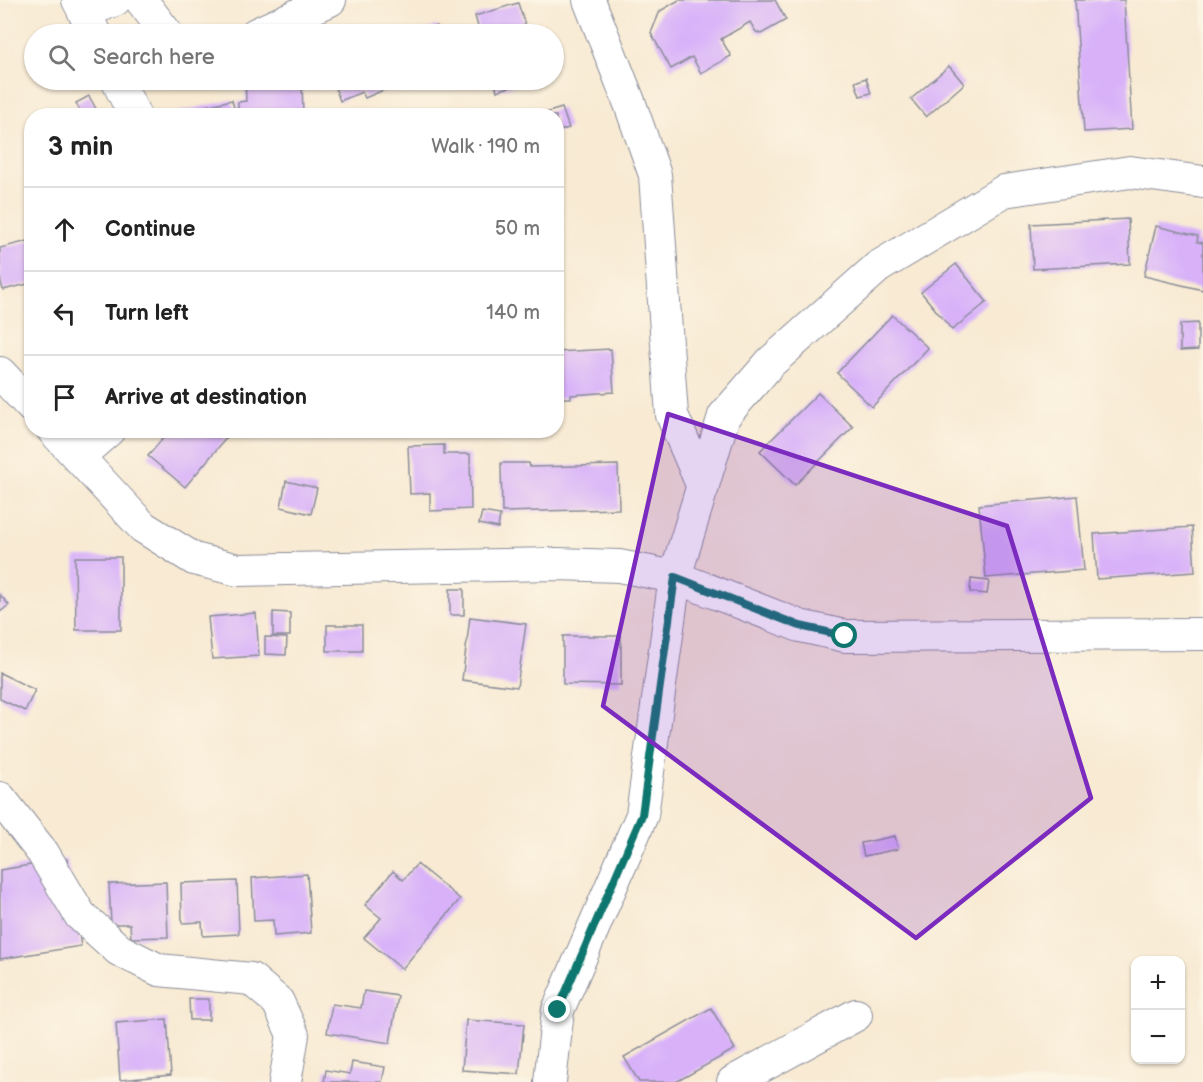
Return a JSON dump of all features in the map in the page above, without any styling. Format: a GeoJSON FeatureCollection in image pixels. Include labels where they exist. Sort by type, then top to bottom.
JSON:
{"type":"FeatureCollection","features":[{"type":"Feature","properties":{"kind":"street"},"geometry":{"type":"LineString","coordinates":[[86,16],[115,0]]}},
{"type":"Feature","properties":{"kind":"street"},"geometry":{"type":"LineString","coordinates":[[141,0],[159,24]]}},
{"type":"Feature","properties":{"kind":"street"},"geometry":{"type":"LineString","coordinates":[[278,24],[330,0]]}},
{"type":"Feature","properties":{"kind":"street"},"geometry":{"type":"LineString","coordinates":[[589,0],[655,175],[672,415],[703,487]]}},
{"type":"Feature","properties":{"kind":"street"},"geometry":{"type":"LineString","coordinates":[[122,90],[131,108]]}},
{"type":"Feature","properties":{"kind":"street"},"geometry":{"type":"LineString","coordinates":[[550,1082],[558,1010],[642,815],[675,577],[724,416],[771,362],[878,267],[1005,191],[1130,172],[1203,182]]}},
{"type":"Feature","properties":{"kind":"street"},"geometry":{"type":"LineString","coordinates":[[0,373],[24,398]]}},
{"type":"Feature","properties":{"kind":"street"},"geometry":{"type":"LineString","coordinates":[[60,438],[143,527],[194,559],[238,570],[557,564],[619,567],[675,577],[800,626],[845,636],[1203,634]]}},
{"type":"Feature","properties":{"kind":"street"},"geometry":{"type":"LineString","coordinates":[[78,457],[100,438]]}},
{"type":"Feature","properties":{"kind":"street"},"geometry":{"type":"LineString","coordinates":[[0,798],[43,853],[80,915],[119,950],[159,970],[251,979],[278,1002],[293,1035],[285,1082]]}},
{"type":"Feature","properties":{"kind":"street"},"geometry":{"type":"LineString","coordinates":[[733,1082],[856,1015]]}},
{"type":"Feature","properties":{"kind":"highlighted area"},"geometry":{"type":"Polygon","coordinates":[[[668,414],[1007,526],[1091,798],[916,938],[603,706],[668,414]]]}},
{"type":"Feature","properties":{"kind":"building"},"geometry":{"type":"Polygon","coordinates":[[[679,0],[775,0],[786,20],[761,34],[756,32],[750,22],[721,39],[731,56],[701,73],[692,57],[671,69],[651,33],[660,11],[679,0]]]}},
{"type":"Feature","properties":{"kind":"building"},"geometry":{"type":"Polygon","coordinates":[[[1075,0],[1124,0],[1132,129],[1084,132],[1075,0]]]}},
{"type":"Feature","properties":{"kind":"building"},"geometry":{"type":"Polygon","coordinates":[[[518,3],[525,24],[477,24],[475,16],[518,3]]]}},
{"type":"Feature","properties":{"kind":"building"},"geometry":{"type":"Polygon","coordinates":[[[949,66],[964,84],[926,117],[911,99],[949,66]]]}},
{"type":"Feature","properties":{"kind":"building"},"geometry":{"type":"Polygon","coordinates":[[[866,78],[871,93],[860,96],[855,82],[866,78]]]}},
{"type":"Feature","properties":{"kind":"building"},"geometry":{"type":"Polygon","coordinates":[[[245,90],[302,90],[303,108],[238,108],[238,102],[246,101],[245,90]]]}},
{"type":"Feature","properties":{"kind":"building"},"geometry":{"type":"Polygon","coordinates":[[[336,90],[384,90],[365,98],[362,92],[340,101],[336,90]]]}},
{"type":"Feature","properties":{"kind":"building"},"geometry":{"type":"Polygon","coordinates":[[[89,96],[96,108],[79,108],[76,103],[89,96]]]}},
{"type":"Feature","properties":{"kind":"building"},"geometry":{"type":"Polygon","coordinates":[[[232,100],[234,108],[197,108],[232,100]]]}},
{"type":"Feature","properties":{"kind":"building"},"geometry":{"type":"Polygon","coordinates":[[[564,114],[569,128],[564,130],[564,114]]]}},
{"type":"Feature","properties":{"kind":"building"},"geometry":{"type":"Polygon","coordinates":[[[1128,219],[1130,264],[1033,269],[1031,224],[1128,219]]]}},
{"type":"Feature","properties":{"kind":"building"},"geometry":{"type":"Polygon","coordinates":[[[1156,226],[1198,236],[1197,242],[1203,243],[1203,290],[1144,276],[1156,226]]]}},
{"type":"Feature","properties":{"kind":"building"},"geometry":{"type":"Polygon","coordinates":[[[24,242],[24,285],[3,290],[0,279],[0,248],[24,242]]]}},
{"type":"Feature","properties":{"kind":"building"},"geometry":{"type":"Polygon","coordinates":[[[956,264],[987,302],[952,330],[921,292],[956,264]]]}},
{"type":"Feature","properties":{"kind":"building"},"geometry":{"type":"Polygon","coordinates":[[[892,315],[928,348],[872,407],[837,373],[892,315]]]}},
{"type":"Feature","properties":{"kind":"building"},"geometry":{"type":"Polygon","coordinates":[[[1198,323],[1198,350],[1180,351],[1180,324],[1198,323]]]}},
{"type":"Feature","properties":{"kind":"building"},"geometry":{"type":"Polygon","coordinates":[[[611,349],[614,392],[571,395],[571,398],[564,398],[564,352],[611,349]]]}},
{"type":"Feature","properties":{"kind":"building"},"geometry":{"type":"Polygon","coordinates":[[[818,393],[853,427],[795,485],[760,451],[818,393]]]}},
{"type":"Feature","properties":{"kind":"building"},"geometry":{"type":"Polygon","coordinates":[[[163,438],[226,438],[185,487],[148,456],[163,438]]]}},
{"type":"Feature","properties":{"kind":"building"},"geometry":{"type":"Polygon","coordinates":[[[444,445],[444,454],[470,454],[471,509],[430,511],[430,493],[410,494],[408,446],[444,445]]]}},
{"type":"Feature","properties":{"kind":"building"},"geometry":{"type":"Polygon","coordinates":[[[501,463],[529,463],[530,467],[618,465],[619,509],[502,512],[501,463]]]}},
{"type":"Feature","properties":{"kind":"building"},"geometry":{"type":"Polygon","coordinates":[[[286,481],[317,488],[311,514],[281,507],[286,481]]]}},
{"type":"Feature","properties":{"kind":"building"},"geometry":{"type":"Polygon","coordinates":[[[1077,496],[1084,570],[986,578],[979,505],[1077,496]]]}},
{"type":"Feature","properties":{"kind":"building"},"geometry":{"type":"Polygon","coordinates":[[[482,512],[500,515],[498,528],[479,524],[482,512]]]}},
{"type":"Feature","properties":{"kind":"building"},"geometry":{"type":"Polygon","coordinates":[[[1192,527],[1195,572],[1097,579],[1094,534],[1192,527]]]}},
{"type":"Feature","properties":{"kind":"building"},"geometry":{"type":"Polygon","coordinates":[[[75,557],[121,557],[121,630],[76,630],[75,557]]]}},
{"type":"Feature","properties":{"kind":"building"},"geometry":{"type":"Polygon","coordinates":[[[971,579],[989,581],[987,594],[970,592],[971,579]]]}},
{"type":"Feature","properties":{"kind":"building"},"geometry":{"type":"Polygon","coordinates":[[[450,589],[464,589],[464,615],[450,615],[450,589]]]}},
{"type":"Feature","properties":{"kind":"building"},"geometry":{"type":"Polygon","coordinates":[[[0,595],[9,605],[0,612],[0,595]]]}},
{"type":"Feature","properties":{"kind":"building"},"geometry":{"type":"Polygon","coordinates":[[[273,612],[290,613],[290,636],[273,636],[273,612]]]}},
{"type":"Feature","properties":{"kind":"building"},"geometry":{"type":"Polygon","coordinates":[[[256,613],[259,656],[212,659],[208,617],[256,613]]]}},
{"type":"Feature","properties":{"kind":"building"},"geometry":{"type":"Polygon","coordinates":[[[470,617],[526,624],[517,687],[462,680],[470,617]]]}},
{"type":"Feature","properties":{"kind":"building"},"geometry":{"type":"Polygon","coordinates":[[[327,625],[362,625],[362,651],[327,651],[327,625]]]}},
{"type":"Feature","properties":{"kind":"building"},"geometry":{"type":"Polygon","coordinates":[[[563,636],[621,636],[621,685],[563,684],[563,636]]]}},
{"type":"Feature","properties":{"kind":"building"},"geometry":{"type":"Polygon","coordinates":[[[265,637],[287,638],[286,655],[265,654],[265,637]]]}},
{"type":"Feature","properties":{"kind":"building"},"geometry":{"type":"Polygon","coordinates":[[[0,673],[35,690],[25,711],[0,699],[0,673]]]}},
{"type":"Feature","properties":{"kind":"building"},"geometry":{"type":"Polygon","coordinates":[[[895,836],[898,849],[864,856],[861,843],[895,836]]]}},
{"type":"Feature","properties":{"kind":"building"},"geometry":{"type":"Polygon","coordinates":[[[67,859],[81,946],[0,959],[0,870],[67,859]]]}},
{"type":"Feature","properties":{"kind":"building"},"geometry":{"type":"Polygon","coordinates":[[[417,864],[460,899],[402,969],[364,938],[381,918],[365,905],[393,871],[403,880],[417,864]]]}},
{"type":"Feature","properties":{"kind":"building"},"geometry":{"type":"Polygon","coordinates":[[[307,874],[311,933],[274,936],[273,920],[254,921],[252,878],[307,874]]]}},
{"type":"Feature","properties":{"kind":"building"},"geometry":{"type":"Polygon","coordinates":[[[237,881],[239,934],[203,936],[202,922],[182,923],[181,883],[237,881]]]}},
{"type":"Feature","properties":{"kind":"building"},"geometry":{"type":"Polygon","coordinates":[[[166,882],[168,937],[131,938],[130,924],[111,924],[109,884],[166,882]]]}},
{"type":"Feature","properties":{"kind":"building"},"geometry":{"type":"Polygon","coordinates":[[[364,991],[398,996],[390,1043],[327,1033],[332,1004],[361,1008],[364,991]]]}},
{"type":"Feature","properties":{"kind":"building"},"geometry":{"type":"Polygon","coordinates":[[[189,999],[209,999],[209,1020],[190,1020],[189,999]]]}},
{"type":"Feature","properties":{"kind":"building"},"geometry":{"type":"Polygon","coordinates":[[[711,1008],[735,1049],[676,1082],[639,1082],[624,1057],[711,1008]]]}},
{"type":"Feature","properties":{"kind":"building"},"geometry":{"type":"Polygon","coordinates":[[[167,1019],[171,1075],[120,1080],[116,1023],[167,1019]]]}},
{"type":"Feature","properties":{"kind":"building"},"geometry":{"type":"Polygon","coordinates":[[[466,1020],[524,1024],[519,1074],[462,1070],[466,1020]]]}},
{"type":"Feature","properties":{"kind":"building"},"geometry":{"type":"Polygon","coordinates":[[[352,1062],[385,1067],[382,1082],[324,1082],[326,1070],[350,1074],[352,1062]]]}},
{"type":"Feature","properties":{"kind":"route"},"geometry":{"type":"LineString","coordinates":[[558,1010],[642,815],[675,577],[800,626],[845,636]]}}]}
